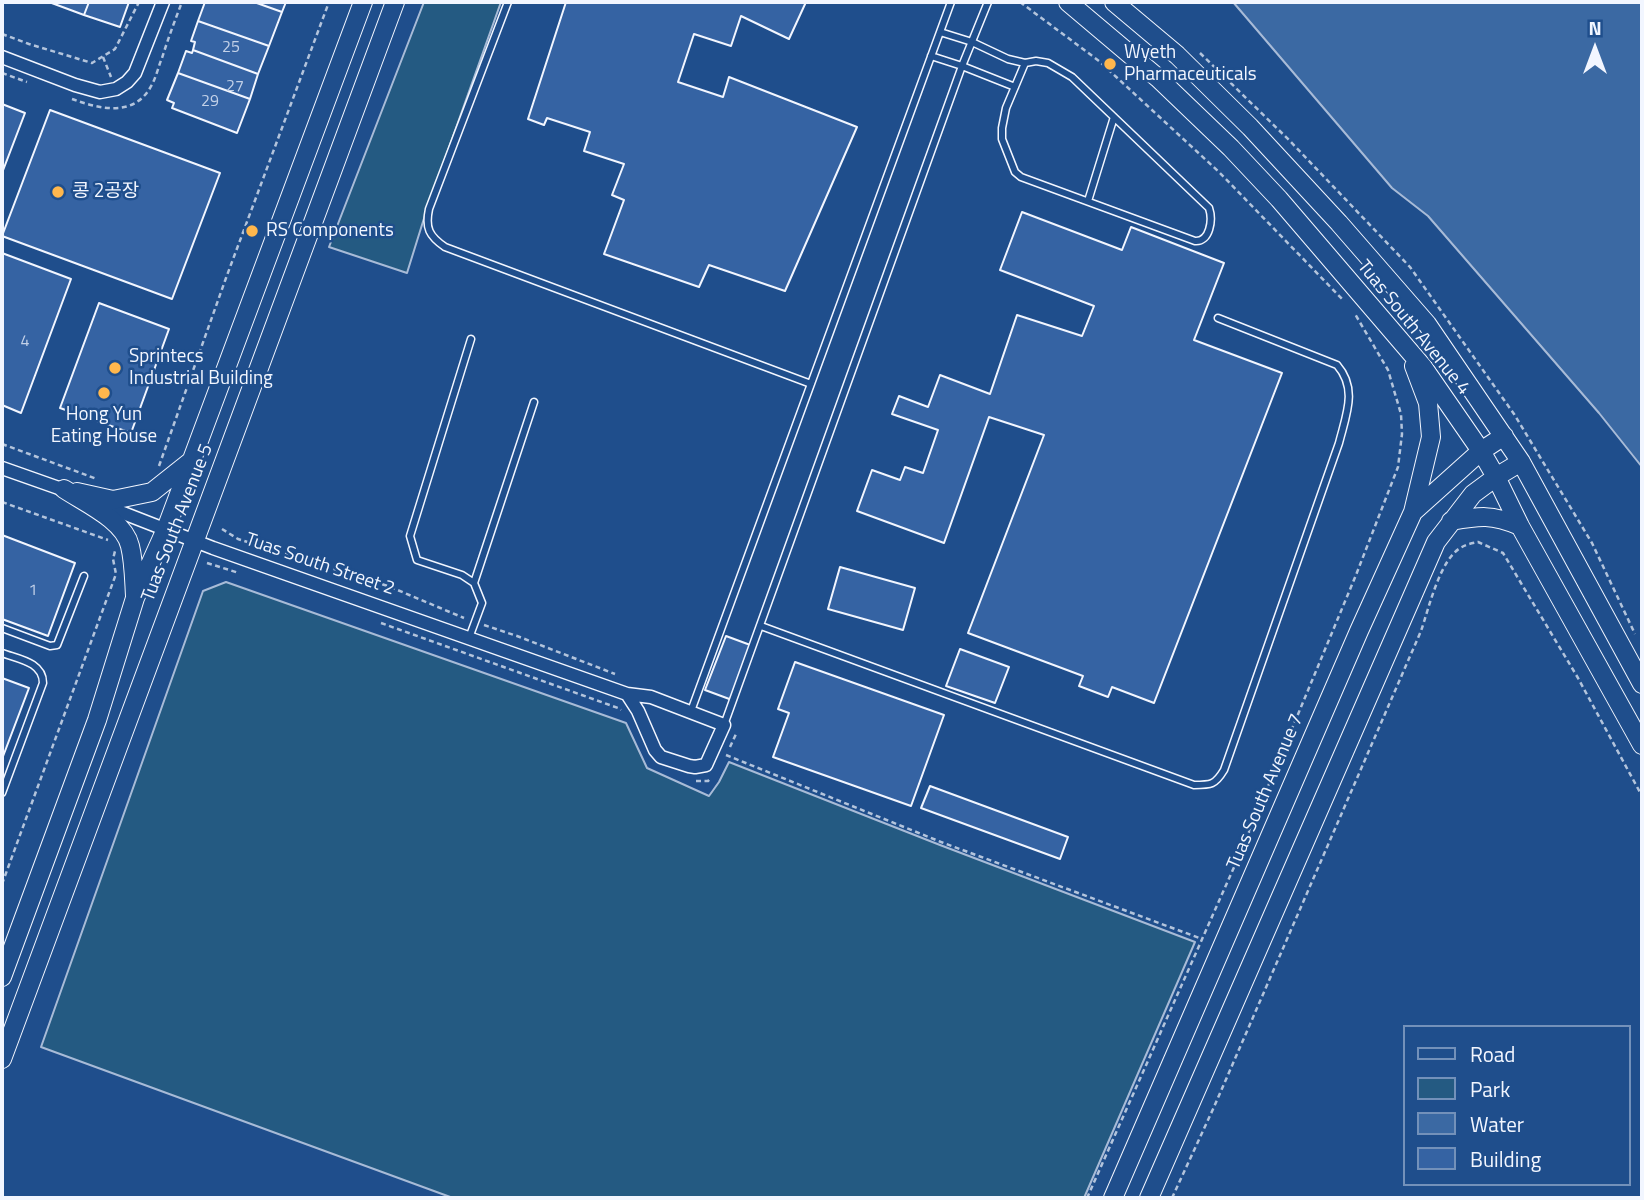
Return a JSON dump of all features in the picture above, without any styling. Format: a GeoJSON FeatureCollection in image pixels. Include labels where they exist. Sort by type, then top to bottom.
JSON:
{"type":"FeatureCollection","features":[{"type":"Feature","properties":{"kind":"street"},"geometry":{"type":"LineString","coordinates":[[2,57],[88,89],[100,92],[116,89],[135,74],[163,2]]}},
{"type":"Feature","properties":{"kind":"street","name":"Tuas South Avenue 5"},"geometry":{"type":"LineString","coordinates":[[2,977],[97,720],[135,598],[166,529],[363,2]]}},
{"type":"Feature","properties":{"kind":"street","name":"Tuas South Avenue 5"},"geometry":{"type":"LineString","coordinates":[[2,1059],[395,2]]}},
{"type":"Feature","properties":{"kind":"street","name":"Tuas South Avenue 4"},"geometry":{"type":"LineString","coordinates":[[1068,2],[1158,78],[1231,148],[1279,199],[1423,367],[1481,451],[1642,746]]}},
{"type":"Feature","properties":{"kind":"street","name":"Tuas South Avenue 4"},"geometry":{"type":"LineString","coordinates":[[1114,2],[1177,55],[1250,127],[1427,324],[1521,462],[1642,684]]}},
{"type":"Feature","properties":{"kind":"street"},"geometry":{"type":"LineString","coordinates":[[1407,348],[1428,403],[1431,420],[1431,437],[1413,512]]}},
{"type":"Feature","properties":{"kind":"street","name":"Tuas South Avenue 7"},"geometry":{"type":"LineString","coordinates":[[1113,1198],[1413,512],[1481,451],[1504,436]]}},
{"type":"Feature","properties":{"kind":"street"},"geometry":{"type":"LineString","coordinates":[[64,489],[113,500],[152,492],[192,460]]}},
{"type":"Feature","properties":{"kind":"street"},"geometry":{"type":"LineString","coordinates":[[1149,1198],[1436,542],[1473,494],[1521,462]]}},
{"type":"Feature","properties":{"kind":"street","name":"Tuas South Street 2"},"geometry":{"type":"LineString","coordinates":[[2,468],[64,489],[194,541],[627,694],[651,697],[725,723]]}},
{"type":"Feature","properties":{"kind":"street"},"geometry":{"type":"LineString","coordinates":[[64,489],[109,518],[125,533],[130,544],[135,598]]}},
{"type":"Feature","properties":{"kind":"street"},"geometry":{"type":"LineString","coordinates":[[1451,521],[1493,517],[1520,526]]}},
{"type":"Feature","properties":{"kind":"street"},"geometry":{"type":"LineString","coordinates":[[627,694],[661,757],[689,766],[706,765],[725,723]]}},
{"type":"Feature","properties":{"kind":"lane"},"geometry":{"type":"LineString","coordinates":[[508,2],[429,209],[427,219],[434,240],[444,247],[811,384]]}},
{"type":"Feature","properties":{"kind":"lane"},"geometry":{"type":"LineString","coordinates":[[691,711],[951,2]]}},
{"type":"Feature","properties":{"kind":"lane"},"geometry":{"type":"LineString","coordinates":[[725,723],[962,66],[988,2]]}},
{"type":"Feature","properties":{"kind":"lane"},"geometry":{"type":"LineString","coordinates":[[940,32],[972,42],[1008,59],[1025,63],[1048,63],[1072,77],[1209,208],[1212,215],[1211,224],[1205,239],[1195,242],[1021,177],[1014,172],[1002,139],[1002,128],[1006,108],[1025,63]]}},
{"type":"Feature","properties":{"kind":"lane"},"geometry":{"type":"LineString","coordinates":[[931,55],[1015,87]]}},
{"type":"Feature","properties":{"kind":"lane"},"geometry":{"type":"LineString","coordinates":[[1088,201],[1114,117]]}},
{"type":"Feature","properties":{"kind":"lane"},"geometry":{"type":"LineString","coordinates":[[761,626],[1194,785],[1210,785],[1218,780],[1224,770],[1339,443],[1349,400],[1345,373],[1337,365],[1218,318]]}},
{"type":"Feature","properties":{"kind":"lane"},"geometry":{"type":"LineString","coordinates":[[469,638],[482,603],[474,583],[462,575],[416,560],[410,536],[471,339]]}},
{"type":"Feature","properties":{"kind":"lane"},"geometry":{"type":"LineString","coordinates":[[474,583],[534,402]]}},
{"type":"Feature","properties":{"kind":"lane"},"geometry":{"type":"LineString","coordinates":[[2,628],[50,646],[57,645],[84,576]]}},
{"type":"Feature","properties":{"kind":"lane"},"geometry":{"type":"LineString","coordinates":[[2,653],[34,664],[40,670],[43,683],[2,790]]}},
{"type":"Feature","properties":{"kind":"path"},"geometry":{"type":"LineString","coordinates":[[2,34],[92,63],[116,49],[139,2]]}},
{"type":"Feature","properties":{"kind":"path"},"geometry":{"type":"LineString","coordinates":[[152,475],[160,465],[226,278],[329,2]]}},
{"type":"Feature","properties":{"kind":"path"},"geometry":{"type":"LineString","coordinates":[[1020,2],[1099,61],[1209,163],[1345,302]]}},
{"type":"Feature","properties":{"kind":"path"},"geometry":{"type":"LineString","coordinates":[[1087,1198],[1239,856],[1346,601],[1398,467],[1402,434],[1401,414],[1388,370],[1353,311]]}},
{"type":"Feature","properties":{"kind":"path"},"geometry":{"type":"LineString","coordinates":[[2,444],[102,481]]}},
{"type":"Feature","properties":{"kind":"path"},"geometry":{"type":"LineString","coordinates":[[2,502],[109,541]]}},
{"type":"Feature","properties":{"kind":"path"},"geometry":{"type":"LineString","coordinates":[[1172,1198],[1416,643],[1441,573],[1450,556],[1462,547],[1478,542],[1503,553],[1578,678],[1642,796]]}},
{"type":"Feature","properties":{"kind":"path"},"geometry":{"type":"LineString","coordinates":[[2,884],[116,574],[113,559],[117,544]]}},
{"type":"Feature","properties":{"kind":"path"},"geometry":{"type":"LineString","coordinates":[[207,563],[248,575]]}},
{"type":"Feature","properties":{"kind":"path"},"geometry":{"type":"LineString","coordinates":[[372,620],[618,708],[626,715]]}},
{"type":"Feature","properties":{"kind":"path"},"geometry":{"type":"LineString","coordinates":[[723,762],[736,736],[737,727],[725,723]]}},
{"type":"Feature","properties":{"kind":"path"},"geometry":{"type":"LineString","coordinates":[[726,755],[942,842],[1202,939]]}},
{"type":"Feature","properties":{"kind":"path"},"geometry":{"type":"LineString","coordinates":[[687,778],[696,782],[708,780],[713,775]]}},
{"type":"Feature","properties":{"kind":"green space"},"geometry":{"type":"Polygon","coordinates":[[[424,2],[501,2],[407,273],[329,247],[424,2]]]}},
{"type":"Feature","properties":{"kind":"green space"},"geometry":{"type":"Polygon","coordinates":[[[226,582],[626,723],[647,768],[709,796],[729,762],[1195,942],[1084,1198],[453,1198],[41,1047],[203,591],[226,582]]]}},
{"type":"Feature","properties":{"kind":"water"},"geometry":{"type":"Polygon","coordinates":[[[1233,2],[1642,2],[1642,467],[1599,413],[1428,216],[1392,188],[1233,2]]]}},
{"type":"Feature","properties":{"kind":"building"},"geometry":{"type":"Polygon","coordinates":[[[49,2],[89,2],[84,15],[49,2]]]}},
{"type":"Feature","properties":{"kind":"building"},"geometry":{"type":"Polygon","coordinates":[[[89,2],[129,2],[120,27],[84,15],[89,2]]]}},
{"type":"Feature","properties":{"kind":"building"},"geometry":{"type":"Polygon","coordinates":[[[205,2],[254,2],[282,12],[269,46],[198,21],[205,2]]]}},
{"type":"Feature","properties":{"kind":"building"},"geometry":{"type":"Polygon","coordinates":[[[254,2],[286,2],[282,12],[254,2]]]}},
{"type":"Feature","properties":{"kind":"building"},"geometry":{"type":"Polygon","coordinates":[[[566,2],[806,2],[789,39],[741,16],[731,46],[694,34],[678,82],[723,97],[729,77],[857,127],[785,291],[709,265],[699,287],[604,254],[624,200],[612,195],[624,164],[584,151],[590,132],[547,118],[544,125],[528,119],[566,2]]]}},
{"type":"Feature","properties":{"kind":"building"},"geometry":{"type":"Polygon","coordinates":[[[198,21],[269,46],[258,74],[193,50],[195,42],[191,41],[198,21]]]}},
{"type":"Feature","properties":{"kind":"building"},"geometry":{"type":"Polygon","coordinates":[[[193,50],[258,74],[250,99],[178,73],[186,51],[192,53],[193,50]]]}},
{"type":"Feature","properties":{"kind":"building"},"geometry":{"type":"Polygon","coordinates":[[[178,73],[250,99],[237,133],[172,108],[174,103],[167,100],[178,73]]]}},
{"type":"Feature","properties":{"kind":"building"},"geometry":{"type":"Polygon","coordinates":[[[2,104],[25,113],[2,173],[2,104]]]}},
{"type":"Feature","properties":{"kind":"building"},"geometry":{"type":"Polygon","coordinates":[[[50,110],[220,173],[172,299],[2,236],[50,110]]]}},
{"type":"Feature","properties":{"kind":"building"},"geometry":{"type":"Polygon","coordinates":[[[1022,212],[1122,250],[1131,227],[1224,263],[1194,340],[1282,373],[1154,703],[1112,687],[1108,697],[1079,686],[1083,676],[968,633],[1044,435],[989,417],[944,543],[857,511],[872,470],[900,480],[905,467],[923,473],[938,430],[892,414],[899,396],[928,407],[940,375],[990,394],[1017,315],[1082,336],[1094,306],[1000,270],[1022,212]]]}},
{"type":"Feature","properties":{"kind":"building"},"geometry":{"type":"Polygon","coordinates":[[[2,253],[71,279],[21,413],[2,405],[2,253]]]}},
{"type":"Feature","properties":{"kind":"building","name":"Sprintecs Industrial Building"},"geometry":{"type":"Polygon","coordinates":[[[99,303],[169,329],[131,433],[60,408],[99,303]]]}},
{"type":"Feature","properties":{"kind":"building"},"geometry":{"type":"Polygon","coordinates":[[[2,535],[75,563],[48,636],[2,619],[2,535]]]}},
{"type":"Feature","properties":{"kind":"building"},"geometry":{"type":"Polygon","coordinates":[[[840,567],[915,588],[903,630],[828,609],[840,567]]]}},
{"type":"Feature","properties":{"kind":"building"},"geometry":{"type":"Polygon","coordinates":[[[726,636],[753,646],[732,700],[705,690],[726,636]]]}},
{"type":"Feature","properties":{"kind":"building"},"geometry":{"type":"Polygon","coordinates":[[[960,649],[1009,667],[995,703],[946,686],[960,649]]]}},
{"type":"Feature","properties":{"kind":"building"},"geometry":{"type":"Polygon","coordinates":[[[795,662],[944,715],[911,806],[773,757],[789,713],[778,709],[795,662]]]}},
{"type":"Feature","properties":{"kind":"building"},"geometry":{"type":"Polygon","coordinates":[[[2,678],[29,688],[2,759],[2,678]]]}},
{"type":"Feature","properties":{"kind":"building"},"geometry":{"type":"Polygon","coordinates":[[[930,786],[1068,837],[1060,859],[921,808],[930,786]]]}},
{"type":"Feature","properties":{"kind":"place","name":"Wyeth Pharmaceuticals"},"geometry":{"type":"Point","coordinates":[1110,64]}},
{"type":"Feature","properties":{"kind":"place","name":"콩 2공장"},"geometry":{"type":"Point","coordinates":[58,192]}},
{"type":"Feature","properties":{"kind":"place","name":"RS Components"},"geometry":{"type":"Point","coordinates":[252,231]}},
{"type":"Feature","properties":{"kind":"place","name":"Sprintecs Industrial Building"},"geometry":{"type":"Point","coordinates":[115,368]}},
{"type":"Feature","properties":{"kind":"place","name":"Hong Yun Eating House"},"geometry":{"type":"Point","coordinates":[104,393]}}]}
